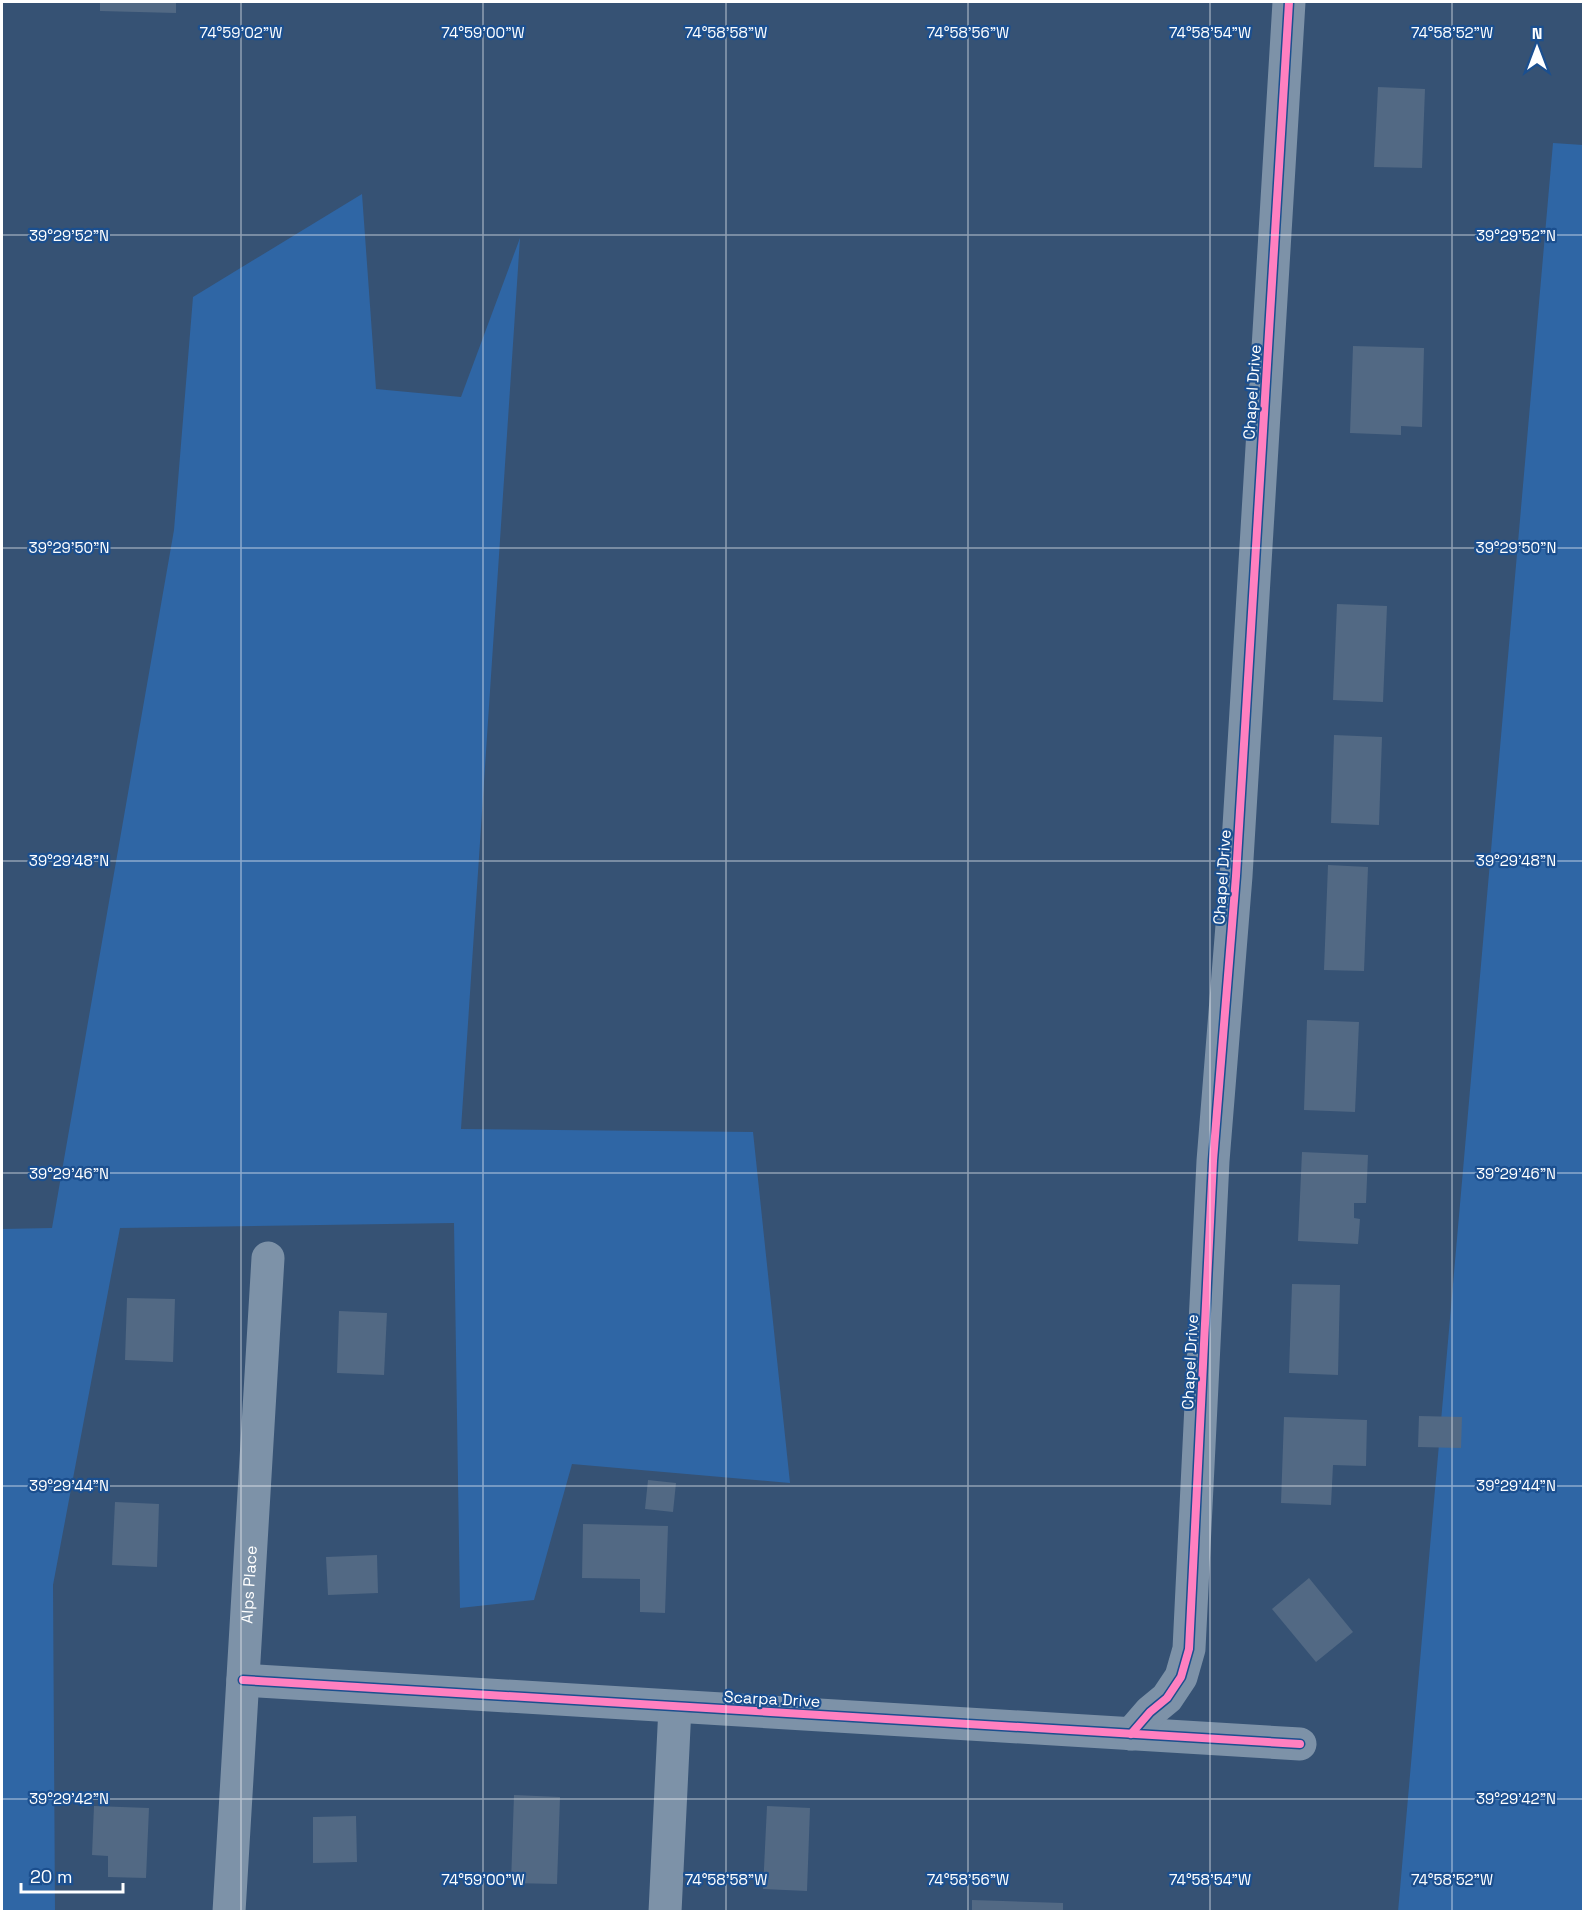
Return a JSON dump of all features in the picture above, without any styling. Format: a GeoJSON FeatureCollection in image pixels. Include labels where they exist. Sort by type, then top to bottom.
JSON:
{"type":"FeatureCollection","features":[{"type":"Feature","properties":{"kind":"street","name":"Chapel Drive"},"geometry":{"type":"LineString","coordinates":[[1131,1734],[1150,1712],[1167,1698],[1181,1677],[1189,1649],[1213,1161],[1236,876],[1289,2]]}},
{"type":"Feature","properties":{"kind":"street","name":"Alps Place"},"geometry":{"type":"LineString","coordinates":[[229,1911],[268,1258]]}},
{"type":"Feature","properties":{"kind":"street","name":"Scarpa Drive"},"geometry":{"type":"LineString","coordinates":[[243,1680],[1300,1744]]}},
{"type":"Feature","properties":{"kind":"street"},"geometry":{"type":"LineString","coordinates":[[665,1911],[675,1707]]}},
{"type":"Feature","properties":{"kind":"shaded area"},"geometry":{"type":"Polygon","coordinates":[[[1553,143],[1583,145],[1583,1911],[1398,1912],[1553,143]]]}},
{"type":"Feature","properties":{"kind":"shaded area"},"geometry":{"type":"Polygon","coordinates":[[[362,194],[376,389],[461,397],[520,238],[461,1129],[753,1132],[790,1483],[572,1464],[534,1600],[460,1608],[454,1223],[120,1228],[53,1585],[55,1911],[2,1911],[2,1229],[52,1228],[174,530],[193,297],[362,194]]]}},
{"type":"Feature","properties":{"kind":"building"},"geometry":{"type":"Polygon","coordinates":[[[100,2],[176,2],[176,13],[100,11],[100,2]]]}},
{"type":"Feature","properties":{"kind":"building"},"geometry":{"type":"Polygon","coordinates":[[[1378,87],[1425,89],[1422,168],[1374,167],[1378,87]]]}},
{"type":"Feature","properties":{"kind":"building"},"geometry":{"type":"Polygon","coordinates":[[[1353,346],[1424,348],[1422,427],[1401,426],[1401,435],[1350,433],[1353,346]]]}},
{"type":"Feature","properties":{"kind":"building"},"geometry":{"type":"Polygon","coordinates":[[[1337,604],[1387,606],[1383,702],[1333,700],[1337,604]]]}},
{"type":"Feature","properties":{"kind":"building"},"geometry":{"type":"Polygon","coordinates":[[[1334,735],[1382,737],[1379,825],[1331,823],[1334,735]]]}},
{"type":"Feature","properties":{"kind":"building"},"geometry":{"type":"Polygon","coordinates":[[[1328,865],[1368,867],[1364,971],[1324,970],[1328,865]]]}},
{"type":"Feature","properties":{"kind":"building"},"geometry":{"type":"Polygon","coordinates":[[[1307,1020],[1359,1022],[1355,1112],[1304,1110],[1307,1020]]]}},
{"type":"Feature","properties":{"kind":"building"},"geometry":{"type":"Polygon","coordinates":[[[1302,1152],[1368,1155],[1366,1203],[1354,1203],[1354,1218],[1360,1219],[1358,1244],[1298,1241],[1302,1152]]]}},
{"type":"Feature","properties":{"kind":"building"},"geometry":{"type":"Polygon","coordinates":[[[1292,1284],[1340,1285],[1338,1375],[1289,1373],[1292,1284]]]}},
{"type":"Feature","properties":{"kind":"building"},"geometry":{"type":"Polygon","coordinates":[[[127,1298],[175,1299],[173,1362],[125,1360],[127,1298]]]}},
{"type":"Feature","properties":{"kind":"building"},"geometry":{"type":"Polygon","coordinates":[[[339,1311],[387,1313],[384,1375],[337,1373],[339,1311]]]}},
{"type":"Feature","properties":{"kind":"building"},"geometry":{"type":"Polygon","coordinates":[[[1419,1416],[1462,1417],[1461,1448],[1418,1447],[1419,1416]]]}},
{"type":"Feature","properties":{"kind":"building"},"geometry":{"type":"Polygon","coordinates":[[[1284,1417],[1367,1420],[1366,1466],[1333,1465],[1331,1505],[1281,1503],[1284,1417]]]}},
{"type":"Feature","properties":{"kind":"building"},"geometry":{"type":"Polygon","coordinates":[[[648,1480],[676,1483],[673,1512],[645,1509],[648,1480]]]}},
{"type":"Feature","properties":{"kind":"building"},"geometry":{"type":"Polygon","coordinates":[[[115,1502],[159,1504],[157,1567],[112,1565],[115,1502]]]}},
{"type":"Feature","properties":{"kind":"building"},"geometry":{"type":"Polygon","coordinates":[[[583,1524],[668,1526],[665,1613],[640,1612],[640,1579],[582,1578],[583,1524]]]}},
{"type":"Feature","properties":{"kind":"building"},"geometry":{"type":"Polygon","coordinates":[[[377,1555],[378,1593],[328,1595],[326,1557],[377,1555]]]}},
{"type":"Feature","properties":{"kind":"building"},"geometry":{"type":"Polygon","coordinates":[[[1309,1578],[1353,1632],[1316,1662],[1272,1609],[1309,1578]]]}},
{"type":"Feature","properties":{"kind":"building"},"geometry":{"type":"Polygon","coordinates":[[[514,1795],[560,1797],[557,1884],[511,1883],[514,1795]]]}},
{"type":"Feature","properties":{"kind":"building"},"geometry":{"type":"Polygon","coordinates":[[[94,1806],[149,1808],[146,1878],[108,1877],[108,1856],[92,1855],[94,1806]]]}},
{"type":"Feature","properties":{"kind":"building"},"geometry":{"type":"Polygon","coordinates":[[[767,1806],[810,1808],[807,1891],[763,1889],[767,1806]]]}},
{"type":"Feature","properties":{"kind":"building"},"geometry":{"type":"Polygon","coordinates":[[[356,1816],[357,1862],[313,1863],[313,1817],[356,1816]]]}},
{"type":"Feature","properties":{"kind":"building"},"geometry":{"type":"Polygon","coordinates":[[[972,1900],[1063,1903],[1063,1912],[972,1912],[972,1900]]]}},
{"type":"Feature","properties":{"kind":"cycle path"},"geometry":{"type":"LineString","coordinates":[[1131,1734],[1150,1712],[1167,1698],[1181,1677],[1189,1649],[1213,1161],[1236,876],[1289,2]]}},
{"type":"Feature","properties":{"kind":"cycle path"},"geometry":{"type":"LineString","coordinates":[[243,1680],[1300,1744]]}}]}
